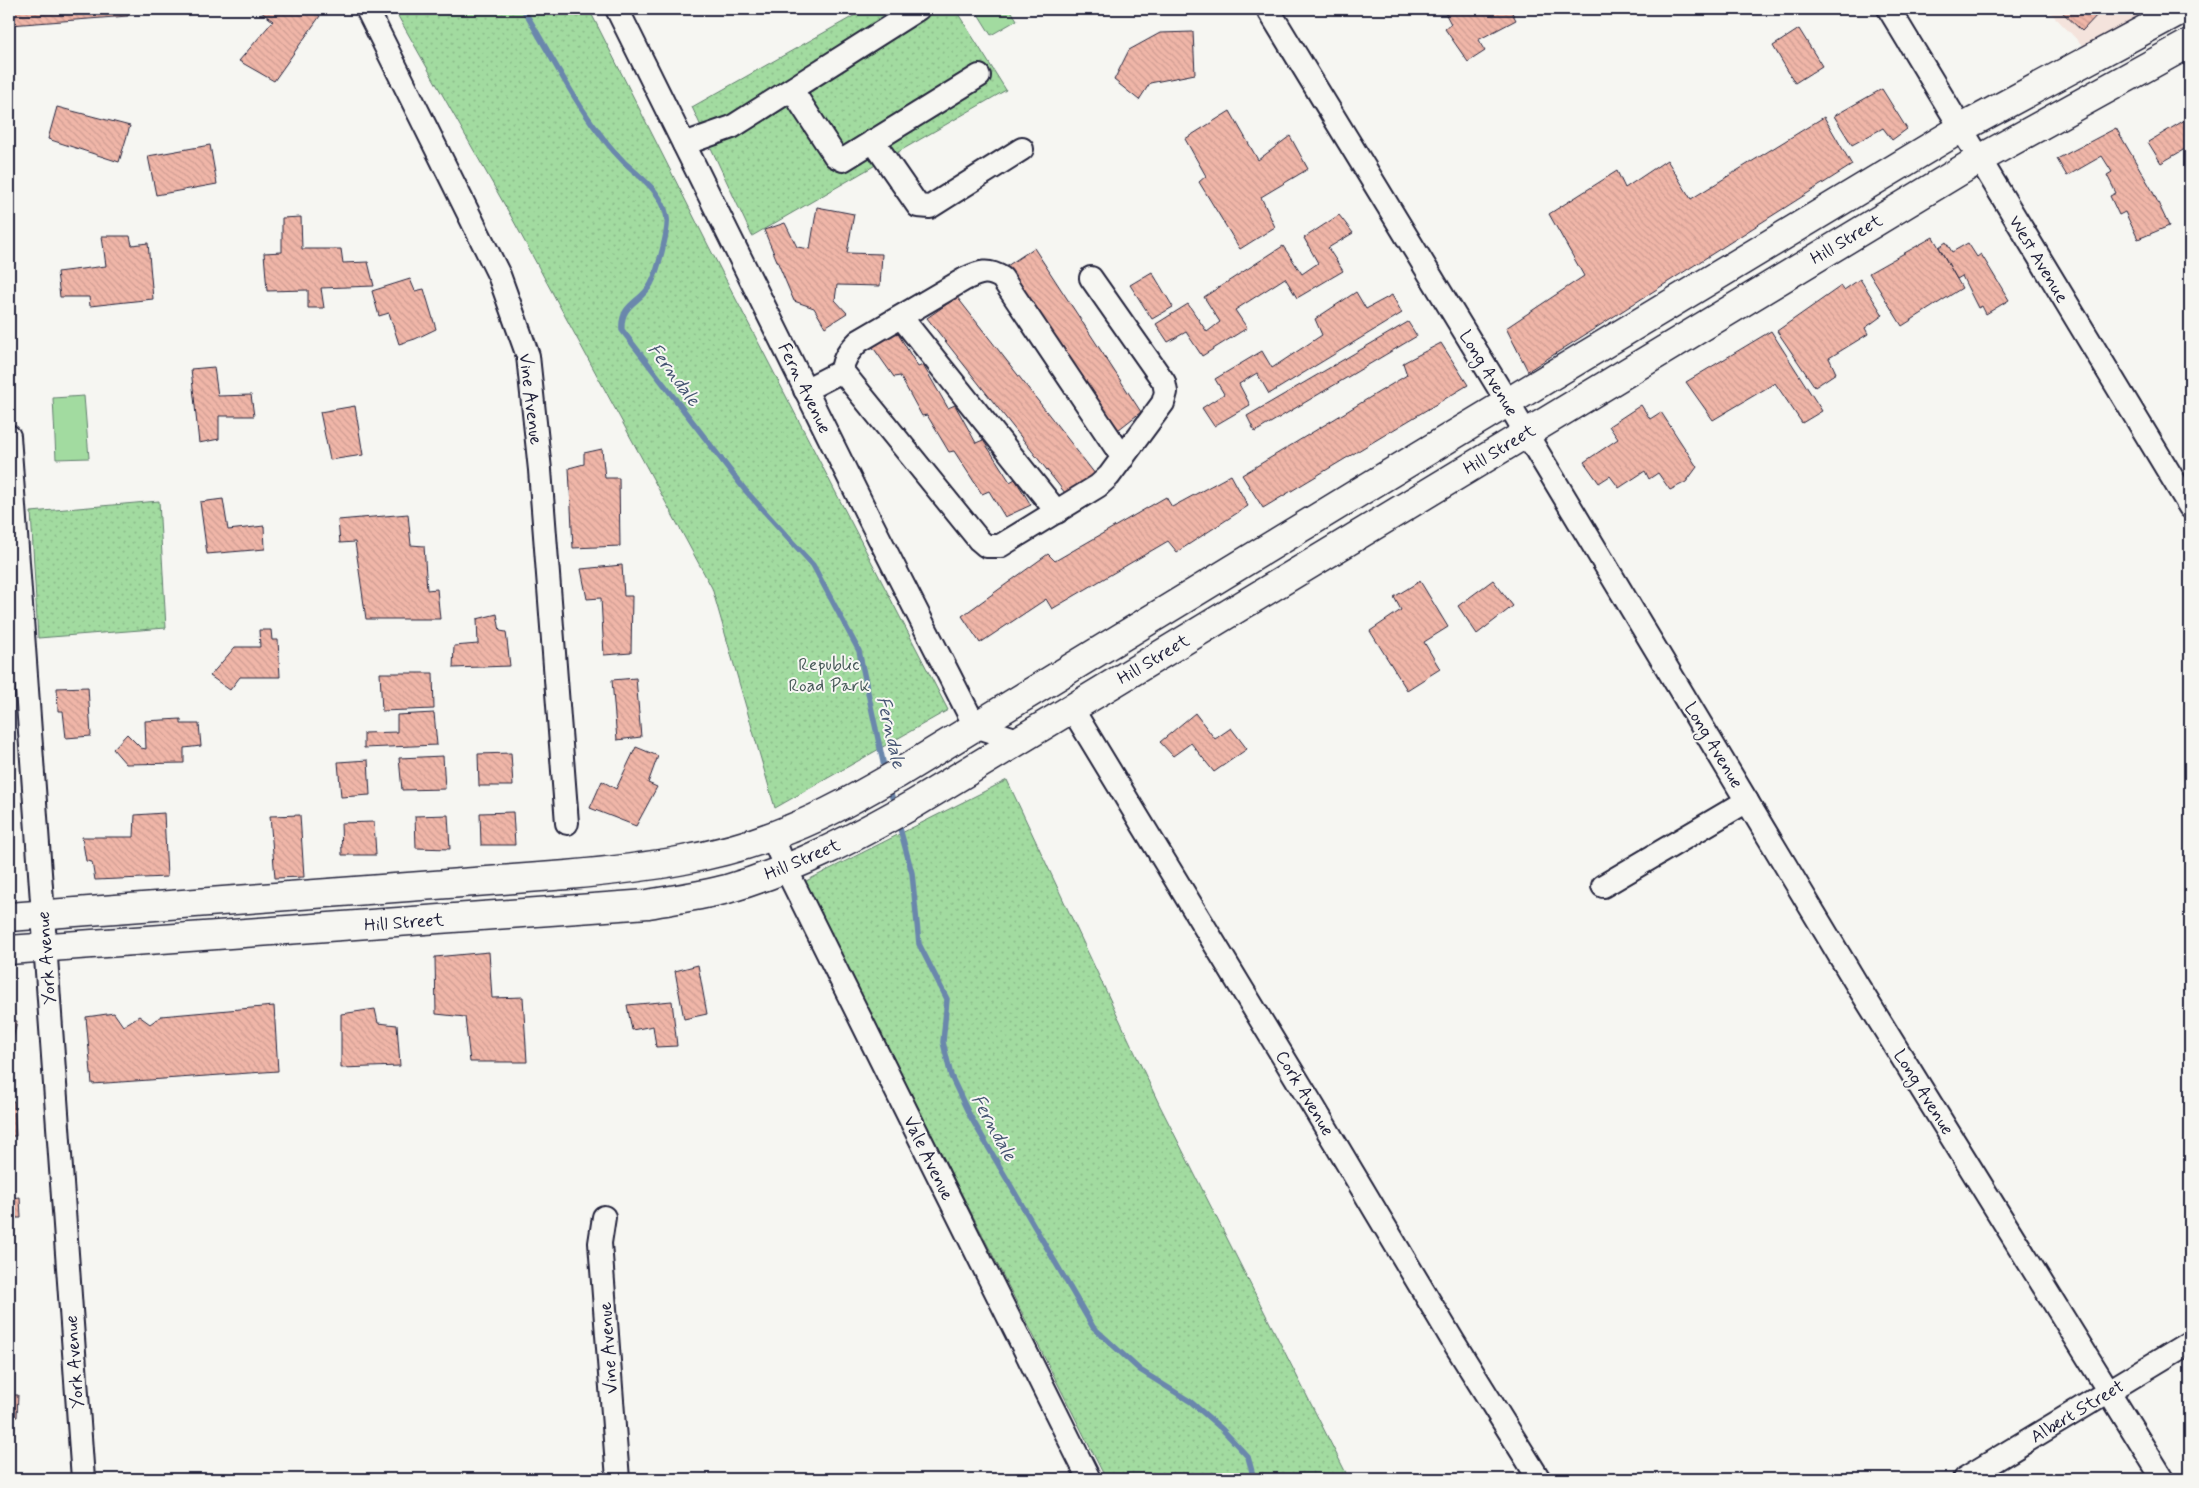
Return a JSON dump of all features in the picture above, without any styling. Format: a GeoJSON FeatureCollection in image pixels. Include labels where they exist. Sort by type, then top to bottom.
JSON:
{"type":"FeatureCollection","features":[{"type":"Feature","properties":{"kind":"main road","name":"Hill Street"},"geometry":{"type":"LineString","coordinates":[[9,916],[644,868],[682,862],[772,836],[808,821],[899,773],[1960,129],[2183,9]]}},
{"type":"Feature","properties":{"kind":"main road","name":"Hill Street"},"geometry":{"type":"LineString","coordinates":[[9,950],[648,904],[725,889],[786,869],[862,833],[914,804],[1071,707],[1978,160],[2190,43]]}},
{"type":"Feature","properties":{"kind":"street","name":"Vine Avenue"},"geometry":{"type":"LineString","coordinates":[[367,9],[499,275],[528,356],[540,470],[567,824]]}},
{"type":"Feature","properties":{"kind":"street","name":"Fern Avenue"},"geometry":{"type":"LineString","coordinates":[[617,9],[911,604],[975,726]]}},
{"type":"Feature","properties":{"kind":"street"},"geometry":{"type":"LineString","coordinates":[[684,144],[732,127],[918,9]]}},
{"type":"Feature","properties":{"kind":"street","name":"Long Avenue"},"geometry":{"type":"LineString","coordinates":[[1268,9],[1508,403],[1866,999],[2163,1479]]}},
{"type":"Feature","properties":{"kind":"street","name":"West Avenue"},"geometry":{"type":"LineString","coordinates":[[1889,9],[1978,160],[2190,507]]}},
{"type":"Feature","properties":{"kind":"street"},"geometry":{"type":"LineString","coordinates":[[792,90],[835,156],[843,160],[979,76]]}},
{"type":"Feature","properties":{"kind":"street"},"geometry":{"type":"LineString","coordinates":[[873,141],[918,206],[924,208],[930,207],[1022,149]]}},
{"type":"Feature","properties":{"kind":"street"},"geometry":{"type":"LineString","coordinates":[[1091,278],[1164,382],[1166,392],[1163,403],[1123,458],[1098,486],[1000,546],[993,548],[986,546],[842,371],[843,362],[855,345],[965,279],[980,272],[993,272],[1002,278],[1123,458]]}},
{"type":"Feature","properties":{"kind":"street"},"geometry":{"type":"LineString","coordinates":[[901,317],[1057,512]]}},
{"type":"Feature","properties":{"kind":"street"},"geometry":{"type":"LineString","coordinates":[[805,390],[842,371]]}},
{"type":"Feature","properties":{"kind":"street","name":"York Avenue"},"geometry":{"type":"LineString","coordinates":[[9,436],[83,1479]]}},
{"type":"Feature","properties":{"kind":"street","name":"Cork Avenue"},"geometry":{"type":"LineString","coordinates":[[1071,707],[1419,1298],[1539,1479]]}},
{"type":"Feature","properties":{"kind":"street"},"geometry":{"type":"LineString","coordinates":[[975,726],[1018,740]]}},
{"type":"Feature","properties":{"kind":"street"},"geometry":{"type":"LineString","coordinates":[[1603,886],[1747,801]]}},
{"type":"Feature","properties":{"kind":"street","name":"Vale Avenue"},"geometry":{"type":"LineString","coordinates":[[772,836],[786,869],[1089,1479]]}},
{"type":"Feature","properties":{"kind":"street","name":"Vine Avenue"},"geometry":{"type":"LineString","coordinates":[[604,1217],[600,1243],[618,1479]]}},
{"type":"Feature","properties":{"kind":"street","name":"Albert Street"},"geometry":{"type":"LineString","coordinates":[[1964,1479],[2190,1342]]}},
{"type":"Feature","properties":{"kind":"shaded area"},"geometry":{"type":"Polygon","coordinates":[[[2047,9],[2149,9],[2089,52],[2047,9]]]}},
{"type":"Feature","properties":{"kind":"green space","name":"Republic Road Park"},"geometry":{"type":"Polygon","coordinates":[[[394,9],[589,9],[707,243],[948,710],[775,808],[712,588],[512,218],[394,9]]]}},
{"type":"Feature","properties":{"kind":"green space"},"geometry":{"type":"Polygon","coordinates":[[[866,9],[955,9],[1006,90],[752,236],[692,107],[866,9]]]}},
{"type":"Feature","properties":{"kind":"green space"},"geometry":{"type":"Polygon","coordinates":[[[975,9],[1010,9],[1017,20],[991,35],[975,9]]]}},
{"type":"Feature","properties":{"kind":"green space"},"geometry":{"type":"Polygon","coordinates":[[[84,396],[89,458],[56,459],[53,398],[84,396]]]}},
{"type":"Feature","properties":{"kind":"green space"},"geometry":{"type":"Polygon","coordinates":[[[159,501],[166,628],[38,638],[31,512],[159,501]]]}},
{"type":"Feature","properties":{"kind":"green space"},"geometry":{"type":"Polygon","coordinates":[[[1007,780],[1159,1104],[1349,1479],[1106,1479],[804,882],[1007,780]]]}},
{"type":"Feature","properties":{"kind":"building"},"geometry":{"type":"Polygon","coordinates":[[[9,9],[128,9],[128,16],[10,25],[9,9]]]}},
{"type":"Feature","properties":{"kind":"building"},"geometry":{"type":"Polygon","coordinates":[[[262,9],[308,9],[320,16],[274,81],[239,61],[273,21],[260,11],[262,9]]]}},
{"type":"Feature","properties":{"kind":"building"},"geometry":{"type":"Polygon","coordinates":[[[1443,9],[1469,9],[1471,12],[1476,9],[1510,9],[1516,20],[1478,40],[1485,51],[1468,62],[1445,29],[1451,24],[1443,9]]]}},
{"type":"Feature","properties":{"kind":"building"},"geometry":{"type":"Polygon","coordinates":[[[2059,9],[2096,9],[2100,12],[2082,31],[2059,9]]]}},
{"type":"Feature","properties":{"kind":"building"},"geometry":{"type":"Polygon","coordinates":[[[1799,29],[1822,66],[1795,83],[1773,46],[1799,29]]]}},
{"type":"Feature","properties":{"kind":"building"},"geometry":{"type":"Polygon","coordinates":[[[1193,32],[1195,74],[1150,83],[1139,100],[1114,80],[1129,50],[1160,33],[1193,32]]]}},
{"type":"Feature","properties":{"kind":"building"},"geometry":{"type":"Polygon","coordinates":[[[1882,89],[1907,129],[1892,140],[1883,128],[1852,145],[1834,116],[1882,89]]]}},
{"type":"Feature","properties":{"kind":"building"},"geometry":{"type":"Polygon","coordinates":[[[57,107],[130,126],[119,162],[48,139],[57,107]]]}},
{"type":"Feature","properties":{"kind":"building"},"geometry":{"type":"Polygon","coordinates":[[[1230,111],[1258,160],[1290,136],[1308,169],[1261,197],[1275,227],[1240,249],[1199,182],[1206,176],[1185,139],[1230,111]]]}},
{"type":"Feature","properties":{"kind":"building"},"geometry":{"type":"Polygon","coordinates":[[[1824,117],[1852,165],[1528,371],[1506,328],[1584,276],[1549,214],[1617,171],[1625,188],[1667,160],[1691,199],[1824,117]]]}},
{"type":"Feature","properties":{"kind":"building"},"geometry":{"type":"Polygon","coordinates":[[[2190,117],[2190,146],[2161,163],[2148,142],[2190,117]]]}},
{"type":"Feature","properties":{"kind":"building"},"geometry":{"type":"Polygon","coordinates":[[[2116,128],[2152,190],[2169,226],[2138,239],[2125,212],[2119,215],[2110,196],[2116,193],[2107,175],[2112,172],[2102,156],[2067,176],[2057,159],[2116,128]]]}},
{"type":"Feature","properties":{"kind":"building"},"geometry":{"type":"Polygon","coordinates":[[[210,145],[217,184],[156,195],[148,156],[210,145]]]}},
{"type":"Feature","properties":{"kind":"building"},"geometry":{"type":"Polygon","coordinates":[[[817,207],[854,214],[847,253],[882,254],[880,286],[837,285],[835,300],[847,313],[825,327],[814,308],[794,301],[764,230],[785,223],[797,247],[810,249],[817,207]]]}},
{"type":"Feature","properties":{"kind":"building"},"geometry":{"type":"Polygon","coordinates":[[[1339,215],[1353,233],[1328,248],[1343,271],[1297,298],[1285,278],[1235,310],[1247,328],[1202,356],[1186,332],[1168,342],[1156,324],[1188,304],[1207,332],[1220,322],[1204,297],[1283,246],[1302,274],[1318,263],[1304,238],[1339,215]]]}},
{"type":"Feature","properties":{"kind":"building"},"geometry":{"type":"Polygon","coordinates":[[[301,217],[302,249],[341,249],[343,263],[368,262],[374,286],[321,288],[324,308],[308,308],[308,290],[267,291],[264,253],[282,252],[282,218],[301,217]]]}},
{"type":"Feature","properties":{"kind":"building"},"geometry":{"type":"Polygon","coordinates":[[[102,236],[130,236],[132,245],[148,243],[153,299],[90,306],[89,297],[60,297],[57,272],[106,266],[102,236]]]}},
{"type":"Feature","properties":{"kind":"building"},"geometry":{"type":"Polygon","coordinates":[[[1933,237],[1962,288],[1902,326],[1869,273],[1933,237]]]}},
{"type":"Feature","properties":{"kind":"building"},"geometry":{"type":"Polygon","coordinates":[[[1946,242],[1952,252],[1968,243],[1977,257],[1981,254],[2009,300],[1986,314],[1982,306],[1978,308],[1962,276],[1957,279],[1939,247],[1946,242]]]}},
{"type":"Feature","properties":{"kind":"building"},"geometry":{"type":"Polygon","coordinates":[[[1034,248],[1141,412],[1114,433],[1004,268],[1034,248]]]}},
{"type":"Feature","properties":{"kind":"building"},"geometry":{"type":"Polygon","coordinates":[[[1152,272],[1173,307],[1152,319],[1130,285],[1152,272]]]}},
{"type":"Feature","properties":{"kind":"building"},"geometry":{"type":"Polygon","coordinates":[[[410,279],[415,291],[424,289],[436,329],[399,344],[389,313],[379,316],[372,291],[410,279]]]}},
{"type":"Feature","properties":{"kind":"building"},"geometry":{"type":"Polygon","coordinates":[[[1860,279],[1883,315],[1865,328],[1868,334],[1829,358],[1836,373],[1815,387],[1777,331],[1841,286],[1844,290],[1860,279]]]}},
{"type":"Feature","properties":{"kind":"building"},"geometry":{"type":"Polygon","coordinates":[[[1356,292],[1366,309],[1392,295],[1402,313],[1269,394],[1257,373],[1239,384],[1250,405],[1214,426],[1202,408],[1224,394],[1215,379],[1262,351],[1272,368],[1322,335],[1315,319],[1356,292]]]}},
{"type":"Feature","properties":{"kind":"building"},"geometry":{"type":"Polygon","coordinates":[[[957,297],[1099,479],[1069,498],[927,318],[957,297]]]}},
{"type":"Feature","properties":{"kind":"building"},"geometry":{"type":"Polygon","coordinates":[[[1408,322],[1417,336],[1255,432],[1247,416],[1408,322]]]}},
{"type":"Feature","properties":{"kind":"building"},"geometry":{"type":"Polygon","coordinates":[[[894,327],[918,367],[923,365],[948,408],[955,405],[976,443],[983,440],[1010,482],[1015,479],[1031,505],[1005,517],[989,491],[982,494],[954,451],[949,452],[927,415],[922,416],[900,376],[894,377],[867,339],[894,327]]]}},
{"type":"Feature","properties":{"kind":"building"},"geometry":{"type":"Polygon","coordinates":[[[1771,331],[1822,411],[1802,423],[1775,383],[1713,420],[1686,382],[1771,331]]]}},
{"type":"Feature","properties":{"kind":"building"},"geometry":{"type":"Polygon","coordinates":[[[1441,343],[1468,385],[1263,508],[1242,475],[1407,375],[1403,363],[1441,343]]]}},
{"type":"Feature","properties":{"kind":"building"},"geometry":{"type":"Polygon","coordinates":[[[214,367],[218,396],[251,395],[254,416],[219,416],[219,439],[199,443],[191,369],[214,367]]]}},
{"type":"Feature","properties":{"kind":"building"},"geometry":{"type":"Polygon","coordinates":[[[1641,405],[1650,419],[1661,412],[1697,467],[1686,482],[1670,490],[1658,473],[1649,479],[1645,471],[1619,488],[1610,476],[1599,483],[1584,462],[1618,439],[1609,426],[1641,405]]]}},
{"type":"Feature","properties":{"kind":"building"},"geometry":{"type":"Polygon","coordinates":[[[355,406],[363,455],[330,460],[320,412],[355,406]]]}},
{"type":"Feature","properties":{"kind":"building"},"geometry":{"type":"Polygon","coordinates":[[[602,449],[605,478],[619,478],[620,546],[573,548],[569,468],[584,464],[584,453],[602,449]]]}},
{"type":"Feature","properties":{"kind":"building"},"geometry":{"type":"Polygon","coordinates":[[[1231,475],[1248,506],[1177,552],[1168,541],[1052,609],[1046,599],[980,643],[962,616],[1048,554],[1055,561],[1166,497],[1172,507],[1231,475]]]}},
{"type":"Feature","properties":{"kind":"building"},"geometry":{"type":"Polygon","coordinates":[[[223,499],[228,530],[264,526],[265,549],[207,554],[200,502],[223,499]]]}},
{"type":"Feature","properties":{"kind":"building"},"geometry":{"type":"Polygon","coordinates":[[[408,514],[411,545],[424,546],[427,590],[437,589],[440,619],[366,619],[355,542],[340,543],[338,520],[408,514]]]}},
{"type":"Feature","properties":{"kind":"building"},"geometry":{"type":"Polygon","coordinates":[[[622,565],[624,596],[632,596],[631,653],[604,655],[601,598],[587,599],[581,569],[622,565]]]}},
{"type":"Feature","properties":{"kind":"building"},"geometry":{"type":"Polygon","coordinates":[[[1493,580],[1513,606],[1477,634],[1458,606],[1493,580]]]}},
{"type":"Feature","properties":{"kind":"building"},"geometry":{"type":"Polygon","coordinates":[[[1420,581],[1448,627],[1424,642],[1440,669],[1407,690],[1370,631],[1401,610],[1394,597],[1420,581]]]}},
{"type":"Feature","properties":{"kind":"building"},"geometry":{"type":"Polygon","coordinates":[[[497,614],[500,631],[506,632],[510,666],[453,668],[454,646],[478,644],[477,619],[497,614]]]}},
{"type":"Feature","properties":{"kind":"building"},"geometry":{"type":"Polygon","coordinates":[[[259,630],[271,630],[272,640],[278,640],[280,677],[240,677],[230,690],[210,676],[235,647],[260,647],[259,630]]]}},
{"type":"Feature","properties":{"kind":"building"},"geometry":{"type":"Polygon","coordinates":[[[380,673],[433,673],[434,709],[382,711],[380,673]]]}},
{"type":"Feature","properties":{"kind":"building"},"geometry":{"type":"Polygon","coordinates":[[[636,678],[641,737],[617,740],[612,680],[636,678]]]}},
{"type":"Feature","properties":{"kind":"building"},"geometry":{"type":"Polygon","coordinates":[[[88,687],[91,736],[66,738],[63,711],[58,711],[57,688],[88,687]]]}},
{"type":"Feature","properties":{"kind":"building"},"geometry":{"type":"Polygon","coordinates":[[[434,713],[437,745],[364,748],[364,733],[397,732],[397,715],[434,713]]]}},
{"type":"Feature","properties":{"kind":"building"},"geometry":{"type":"Polygon","coordinates":[[[1195,713],[1215,739],[1231,728],[1247,749],[1214,772],[1191,743],[1173,756],[1160,742],[1195,713]]]}},
{"type":"Feature","properties":{"kind":"building"},"geometry":{"type":"Polygon","coordinates":[[[181,719],[181,724],[199,724],[201,746],[184,748],[184,763],[126,764],[113,749],[127,734],[141,748],[146,749],[145,721],[181,719]]]}},
{"type":"Feature","properties":{"kind":"building"},"geometry":{"type":"Polygon","coordinates":[[[636,747],[658,756],[648,783],[657,787],[636,826],[590,808],[602,781],[616,789],[636,747]]]}},
{"type":"Feature","properties":{"kind":"building"},"geometry":{"type":"Polygon","coordinates":[[[511,753],[513,786],[479,786],[478,754],[511,753]]]}},
{"type":"Feature","properties":{"kind":"building"},"geometry":{"type":"Polygon","coordinates":[[[443,756],[445,789],[402,790],[399,758],[443,756]]]}},
{"type":"Feature","properties":{"kind":"building"},"geometry":{"type":"Polygon","coordinates":[[[368,760],[370,795],[341,797],[338,762],[368,760]]]}},
{"type":"Feature","properties":{"kind":"building"},"geometry":{"type":"Polygon","coordinates":[[[513,812],[515,845],[481,845],[480,813],[513,812]]]}},
{"type":"Feature","properties":{"kind":"building"},"geometry":{"type":"Polygon","coordinates":[[[164,813],[167,877],[95,880],[92,862],[86,861],[82,837],[134,837],[135,815],[164,813]]]}},
{"type":"Feature","properties":{"kind":"building"},"geometry":{"type":"Polygon","coordinates":[[[300,815],[304,877],[275,878],[270,816],[300,815]]]}},
{"type":"Feature","properties":{"kind":"building"},"geometry":{"type":"Polygon","coordinates":[[[448,815],[450,849],[416,848],[415,816],[448,815]]]}},
{"type":"Feature","properties":{"kind":"building"},"geometry":{"type":"Polygon","coordinates":[[[374,822],[376,855],[342,855],[341,823],[374,822]]]}},
{"type":"Feature","properties":{"kind":"building"},"geometry":{"type":"Polygon","coordinates":[[[489,952],[492,998],[523,997],[527,1062],[470,1062],[465,1017],[436,1014],[435,957],[489,952]]]}},
{"type":"Feature","properties":{"kind":"building"},"geometry":{"type":"Polygon","coordinates":[[[698,965],[707,1014],[684,1019],[675,971],[698,965]]]}},
{"type":"Feature","properties":{"kind":"building"},"geometry":{"type":"Polygon","coordinates":[[[672,1001],[677,1046],[656,1047],[653,1026],[632,1030],[627,1005],[672,1001]]]}},
{"type":"Feature","properties":{"kind":"building"},"geometry":{"type":"Polygon","coordinates":[[[274,1006],[278,1071],[92,1084],[86,1017],[114,1013],[123,1026],[139,1016],[150,1024],[161,1016],[274,1006]]]}},
{"type":"Feature","properties":{"kind":"building"},"geometry":{"type":"Polygon","coordinates":[[[375,1009],[378,1023],[397,1025],[400,1066],[341,1068],[341,1014],[375,1009]]]}},
{"type":"Feature","properties":{"kind":"building"},"geometry":{"type":"Polygon","coordinates":[[[9,1019],[17,1021],[11,1048],[9,1048],[9,1019]]]}},
{"type":"Feature","properties":{"kind":"building"},"geometry":{"type":"Polygon","coordinates":[[[9,1101],[14,1101],[16,1136],[9,1136],[9,1101]]]}},
{"type":"Feature","properties":{"kind":"building"},"geometry":{"type":"Polygon","coordinates":[[[20,1197],[21,1218],[9,1218],[9,1198],[20,1197]]]}},
{"type":"Feature","properties":{"kind":"building"},"geometry":{"type":"Polygon","coordinates":[[[9,1373],[14,1373],[14,1395],[18,1395],[17,1417],[9,1417],[9,1373]]]}},
{"type":"Feature","properties":{"kind":"waterway","name":"Ferndale"},"geometry":{"type":"LineString","coordinates":[[523,9],[569,88],[595,127],[624,162],[656,193],[665,209],[667,218],[666,232],[656,271],[647,290],[624,314],[622,330],[745,490],[813,565],[859,651],[885,771]]}},
{"type":"Feature","properties":{"kind":"waterway","name":"Ferndale"},"geometry":{"type":"LineString","coordinates":[[889,787],[895,807]]}},
{"type":"Feature","properties":{"kind":"waterway","name":"Ferndale"},"geometry":{"type":"LineString","coordinates":[[898,821],[912,873],[919,944],[947,999],[943,1042],[951,1076],[969,1114],[1093,1327],[1140,1370],[1191,1402],[1222,1429],[1248,1457],[1254,1479]]}}]}
